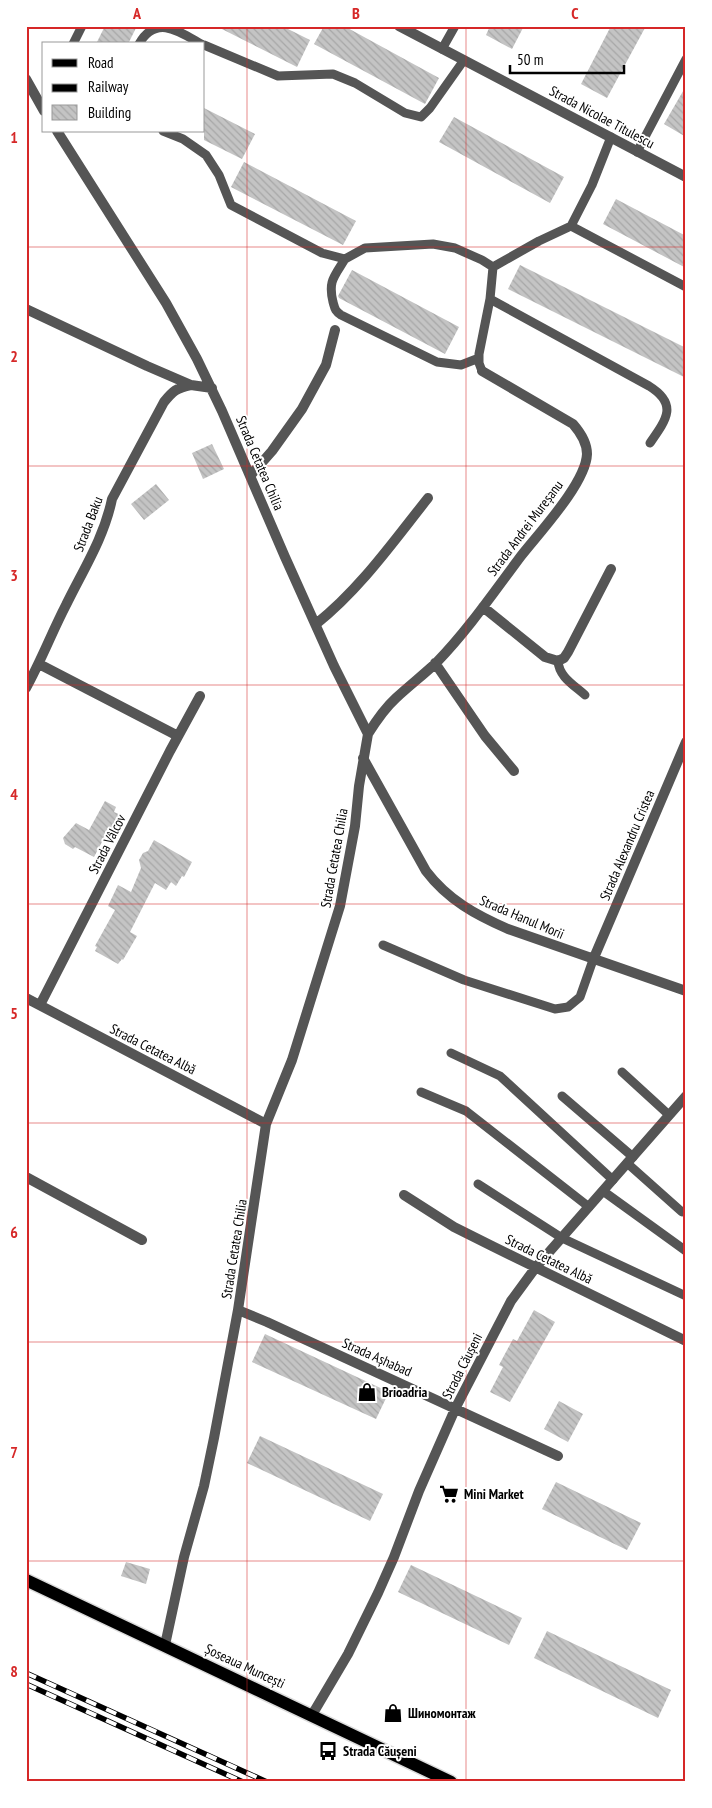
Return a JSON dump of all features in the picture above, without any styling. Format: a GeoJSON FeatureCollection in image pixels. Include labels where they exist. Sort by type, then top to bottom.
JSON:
{"type":"FeatureCollection","features":[{"type":"Feature","properties":{"kind":"main road","name":"Șoseaua Muncești"},"geometry":{"type":"LineString","coordinates":[[26,1580],[451,1782]]}},
{"type":"Feature","properties":{"kind":"street","name":"Strada Nicolae Titulescu"},"geometry":{"type":"LineString","coordinates":[[399,26],[686,177]]}},
{"type":"Feature","properties":{"kind":"street"},"geometry":{"type":"LineString","coordinates":[[26,79],[42,107]]}},
{"type":"Feature","properties":{"kind":"street","name":"Strada Cetatea Chilia"},"geometry":{"type":"LineString","coordinates":[[58,132],[166,303],[212,388],[334,666],[368,734],[363,758],[355,826],[340,906],[292,1060],[266,1124],[238,1310],[204,1486],[184,1557],[165,1645]]}},
{"type":"Feature","properties":{"kind":"street"},"geometry":{"type":"LineString","coordinates":[[26,309],[191,385],[212,388]]}},
{"type":"Feature","properties":{"kind":"street"},"geometry":{"type":"LineString","coordinates":[[250,476],[272,451],[302,409],[326,365],[335,330]]}},
{"type":"Feature","properties":{"kind":"street","name":"Strada Andrei Mureșanu"},"geometry":{"type":"LineString","coordinates":[[368,734],[394,699],[436,663],[483,606],[565,500],[585,466],[587,454],[582,436],[572,424],[482,371]]}},
{"type":"Feature","properties":{"kind":"street","name":"Strada Baku"},"geometry":{"type":"LineString","coordinates":[[26,688],[66,605],[98,545],[112,499],[164,402],[173,391],[191,385]]}},
{"type":"Feature","properties":{"kind":"street"},"geometry":{"type":"LineString","coordinates":[[316,624],[341,603],[428,498]]}},
{"type":"Feature","properties":{"kind":"street"},"geometry":{"type":"LineString","coordinates":[[483,606],[545,657],[558,661],[564,658],[568,652],[611,569]]}},
{"type":"Feature","properties":{"kind":"street"},"geometry":{"type":"LineString","coordinates":[[436,663],[485,736],[514,771]]}},
{"type":"Feature","properties":{"kind":"street"},"geometry":{"type":"LineString","coordinates":[[39,664],[178,736]]}},
{"type":"Feature","properties":{"kind":"street","name":"Strada Vâlcov"},"geometry":{"type":"LineString","coordinates":[[40,1005],[200,696]]}},
{"type":"Feature","properties":{"kind":"street","name":"Strada Alexandru Cristea"},"geometry":{"type":"LineString","coordinates":[[593,960],[686,742]]}},
{"type":"Feature","properties":{"kind":"street","name":"Strada Hanul Morii"},"geometry":{"type":"LineString","coordinates":[[363,758],[426,871],[436,884],[455,901],[508,929],[686,992]]}},
{"type":"Feature","properties":{"kind":"street","name":"Strada Cetatea Albă"},"geometry":{"type":"LineString","coordinates":[[26,998],[266,1124]]}},
{"type":"Feature","properties":{"kind":"street","name":"Strada Căușeni"},"geometry":{"type":"LineString","coordinates":[[312,1715],[348,1654],[378,1593],[456,1408],[511,1301],[536,1267],[686,1096]]}},
{"type":"Feature","properties":{"kind":"street"},"geometry":{"type":"LineString","coordinates":[[26,1177],[142,1240]]}},
{"type":"Feature","properties":{"kind":"street","name":"Strada Cetatea Albă"},"geometry":{"type":"LineString","coordinates":[[404,1195],[454,1227],[686,1341]]}},
{"type":"Feature","properties":{"kind":"street","name":"Strada Așhabad"},"geometry":{"type":"LineString","coordinates":[[238,1310],[558,1456]]}},
{"type":"Feature","properties":{"kind":"lane"},"geometry":{"type":"LineString","coordinates":[[74,42],[82,26]]}},
{"type":"Feature","properties":{"kind":"lane"},"geometry":{"type":"LineString","coordinates":[[442,49],[455,26]]}},
{"type":"Feature","properties":{"kind":"lane"},"geometry":{"type":"LineString","coordinates":[[140,42],[143,37],[154,29],[167,27],[198,42]]}},
{"type":"Feature","properties":{"kind":"lane"},"geometry":{"type":"LineString","coordinates":[[205,45],[278,76],[333,74],[355,83],[405,113],[421,117],[430,108],[464,60]]}},
{"type":"Feature","properties":{"kind":"lane"},"geometry":{"type":"LineString","coordinates":[[637,152],[685,63]]}},
{"type":"Feature","properties":{"kind":"lane"},"geometry":{"type":"LineString","coordinates":[[166,132],[183,139],[206,155],[218,175],[231,205],[322,253],[345,259]]}},
{"type":"Feature","properties":{"kind":"lane"},"geometry":{"type":"LineString","coordinates":[[493,267],[539,241],[571,226],[592,185],[610,137]]}},
{"type":"Feature","properties":{"kind":"lane"},"geometry":{"type":"LineString","coordinates":[[571,226],[686,287]]}},
{"type":"Feature","properties":{"kind":"lane"},"geometry":{"type":"LineString","coordinates":[[479,358],[461,365],[437,362],[341,315],[335,311],[330,292],[331,284],[345,259],[365,248],[433,244],[454,248],[493,267]]}},
{"type":"Feature","properties":{"kind":"lane"},"geometry":{"type":"LineString","coordinates":[[482,371],[479,367],[479,358],[490,300],[493,267]]}},
{"type":"Feature","properties":{"kind":"lane"},"geometry":{"type":"LineString","coordinates":[[490,300],[649,386],[664,397],[668,409],[661,428],[650,443]]}},
{"type":"Feature","properties":{"kind":"lane"},"geometry":{"type":"LineString","coordinates":[[558,661],[559,668],[564,677],[585,695]]}},
{"type":"Feature","properties":{"kind":"lane"},"geometry":{"type":"LineString","coordinates":[[383,945],[464,980],[555,1009],[568,1007],[580,997],[593,960]]}},
{"type":"Feature","properties":{"kind":"lane"},"geometry":{"type":"LineString","coordinates":[[451,1053],[500,1076],[613,1180]]}},
{"type":"Feature","properties":{"kind":"lane"},"geometry":{"type":"LineString","coordinates":[[622,1072],[669,1115]]}},
{"type":"Feature","properties":{"kind":"lane"},"geometry":{"type":"LineString","coordinates":[[421,1092],[466,1111],[589,1207]]}},
{"type":"Feature","properties":{"kind":"lane"},"geometry":{"type":"LineString","coordinates":[[562,1096],[682,1212]]}},
{"type":"Feature","properties":{"kind":"lane"},"geometry":{"type":"LineString","coordinates":[[478,1184],[562,1238],[686,1296]]}},
{"type":"Feature","properties":{"kind":"lane"},"geometry":{"type":"LineString","coordinates":[[603,1191],[686,1251]]}},
{"type":"Feature","properties":{"kind":"building"},"geometry":{"type":"Polygon","coordinates":[[[105,26],[137,26],[129,42],[97,42],[105,26]]]}},
{"type":"Feature","properties":{"kind":"building"},"geometry":{"type":"Polygon","coordinates":[[[216,26],[282,26],[310,40],[297,67],[216,26]]]}},
{"type":"Feature","properties":{"kind":"building"},"geometry":{"type":"Polygon","coordinates":[[[324,26],[344,26],[439,78],[425,104],[314,44],[324,26]]]}},
{"type":"Feature","properties":{"kind":"building"},"geometry":{"type":"Polygon","coordinates":[[[490,26],[524,26],[512,49],[486,35],[490,26]]]}},
{"type":"Feature","properties":{"kind":"building"},"geometry":{"type":"Polygon","coordinates":[[[611,26],[646,26],[607,98],[581,84],[611,26]]]}},
{"type":"Feature","properties":{"kind":"building"},"geometry":{"type":"Polygon","coordinates":[[[686,86],[686,137],[664,124],[686,86]]]}},
{"type":"Feature","properties":{"kind":"building"},"geometry":{"type":"Polygon","coordinates":[[[205,109],[255,134],[242,159],[204,140],[205,109]]]}},
{"type":"Feature","properties":{"kind":"building"},"geometry":{"type":"Polygon","coordinates":[[[454,117],[564,177],[550,203],[439,142],[454,117]]]}},
{"type":"Feature","properties":{"kind":"building"},"geometry":{"type":"Polygon","coordinates":[[[244,162],[356,221],[343,245],[231,187],[244,162]]]}},
{"type":"Feature","properties":{"kind":"building"},"geometry":{"type":"Polygon","coordinates":[[[616,199],[686,236],[686,268],[603,224],[616,199]]]}},
{"type":"Feature","properties":{"kind":"building"},"geometry":{"type":"Polygon","coordinates":[[[520,265],[686,348],[686,378],[508,289],[520,265]]]}},
{"type":"Feature","properties":{"kind":"building"},"geometry":{"type":"Polygon","coordinates":[[[352,270],[459,327],[445,354],[339,298],[338,296],[352,270]]]}},
{"type":"Feature","properties":{"kind":"building"},"geometry":{"type":"Polygon","coordinates":[[[212,444],[224,469],[203,479],[192,453],[212,444]]]}},
{"type":"Feature","properties":{"kind":"building"},"geometry":{"type":"Polygon","coordinates":[[[156,484],[169,500],[144,520],[131,504],[156,484]]]}},
{"type":"Feature","properties":{"kind":"building"},"geometry":{"type":"Polygon","coordinates":[[[105,801],[116,807],[114,812],[123,816],[115,830],[110,827],[94,857],[65,844],[63,838],[76,823],[89,830],[105,801]]]}},
{"type":"Feature","properties":{"kind":"building"},"geometry":{"type":"Polygon","coordinates":[[[154,840],[192,862],[184,877],[182,876],[176,886],[171,882],[166,890],[155,883],[130,932],[137,936],[123,960],[118,964],[95,951],[97,947],[95,946],[115,910],[108,906],[118,885],[131,892],[141,868],[139,860],[143,853],[148,851],[154,840]]]}},
{"type":"Feature","properties":{"kind":"building"},"geometry":{"type":"Polygon","coordinates":[[[534,1310],[555,1322],[510,1402],[490,1392],[503,1367],[499,1365],[513,1339],[517,1341],[534,1310]]]}},
{"type":"Feature","properties":{"kind":"building"},"geometry":{"type":"Polygon","coordinates":[[[265,1334],[389,1392],[376,1419],[252,1362],[265,1334]]]}},
{"type":"Feature","properties":{"kind":"building"},"geometry":{"type":"Polygon","coordinates":[[[559,1401],[583,1414],[568,1442],[544,1429],[559,1401]]]}},
{"type":"Feature","properties":{"kind":"building"},"geometry":{"type":"Polygon","coordinates":[[[260,1436],[383,1494],[370,1521],[247,1463],[260,1436]]]}},
{"type":"Feature","properties":{"kind":"building"},"geometry":{"type":"Polygon","coordinates":[[[556,1482],[641,1523],[627,1550],[542,1509],[556,1482]]]}},
{"type":"Feature","properties":{"kind":"building"},"geometry":{"type":"Polygon","coordinates":[[[126,1562],[150,1569],[146,1584],[121,1576],[126,1562]]]}},
{"type":"Feature","properties":{"kind":"building"},"geometry":{"type":"Polygon","coordinates":[[[411,1565],[522,1618],[509,1645],[398,1592],[411,1565]]]}},
{"type":"Feature","properties":{"kind":"building"},"geometry":{"type":"Polygon","coordinates":[[[547,1631],[671,1690],[658,1718],[534,1658],[547,1631]]]}},
{"type":"Feature","properties":{"kind":"railway"},"geometry":{"type":"LineString","coordinates":[[26,1673],[267,1782]]}},
{"type":"Feature","properties":{"kind":"railway"},"geometry":{"type":"LineString","coordinates":[[26,1684],[243,1782]]}},
{"type":"Feature","properties":{"kind":"place","name":"Brioadria"},"geometry":{"type":"Point","coordinates":[367,1392]}},
{"type":"Feature","properties":{"kind":"place","name":"Mini Market"},"geometry":{"type":"Point","coordinates":[449,1494]}},
{"type":"Feature","properties":{"kind":"place","name":"Шиномонтаж"},"geometry":{"type":"Point","coordinates":[393,1713]}},
{"type":"Feature","properties":{"kind":"place","name":"Strada Căușeni"},"geometry":{"type":"Point","coordinates":[328,1751]}}]}
